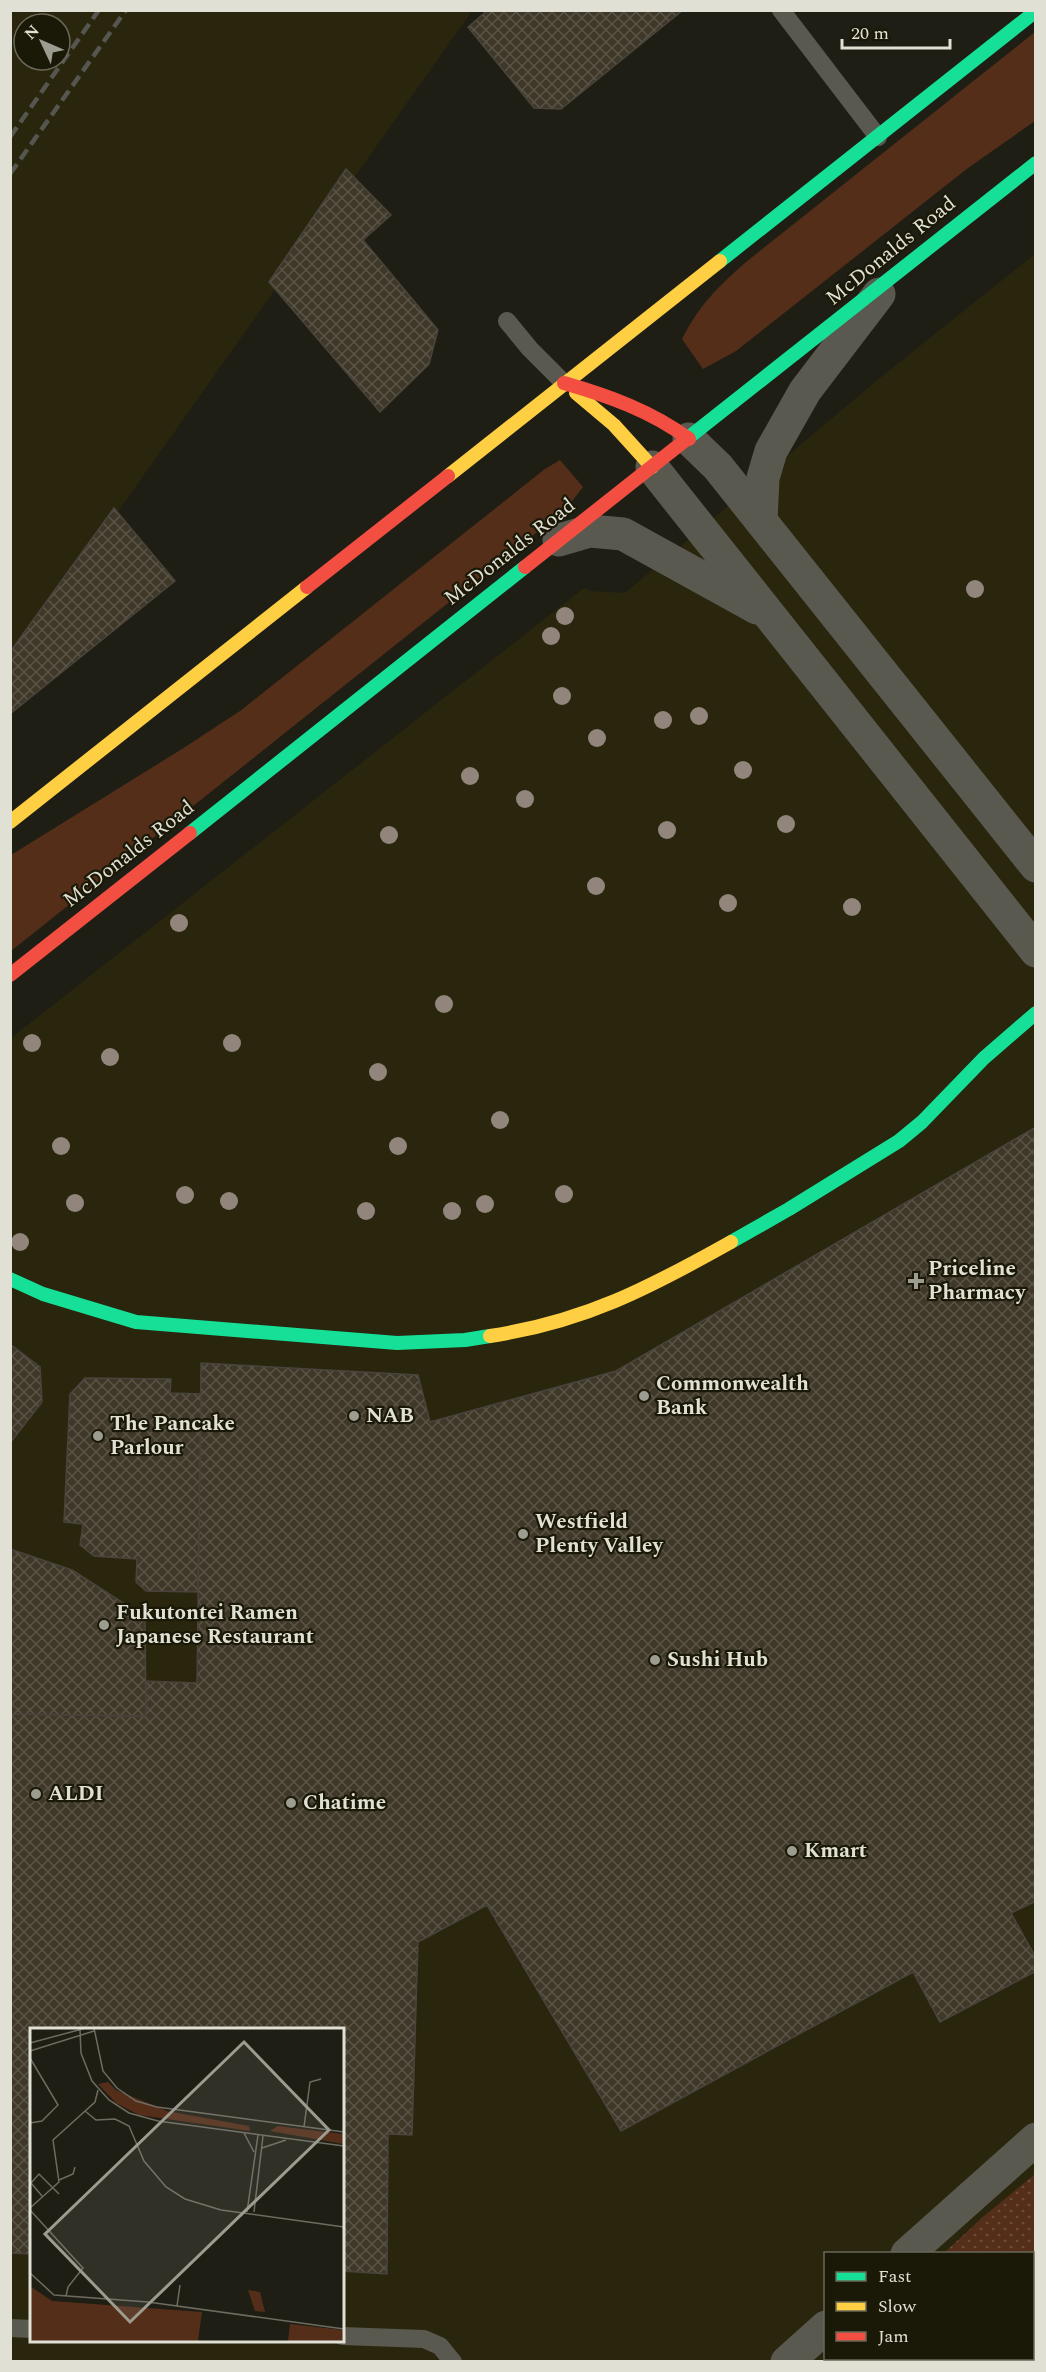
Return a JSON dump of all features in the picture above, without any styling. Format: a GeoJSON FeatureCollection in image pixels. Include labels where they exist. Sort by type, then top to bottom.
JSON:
{"type":"FeatureCollection","features":[{"type":"Feature","properties":{"kind":"main road"},"geometry":{"type":"LineString","coordinates":[[10,822],[1035,11]]}},
{"type":"Feature","properties":{"kind":"main road","name":"McDonalds Road"},"geometry":{"type":"LineString","coordinates":[[10,975],[1035,163]]}},
{"type":"Feature","properties":{"kind":"main road"},"geometry":{"type":"LineString","coordinates":[[564,383],[599,392],[654,414],[689,439]]}},
{"type":"Feature","properties":{"kind":"main road"},"geometry":{"type":"LineString","coordinates":[[564,383],[614,424],[652,467]]}},
{"type":"Feature","properties":{"kind":"main road"},"geometry":{"type":"LineString","coordinates":[[10,1279],[43,1294],[136,1322],[419,1343],[465,1340],[523,1330],[569,1318],[618,1301],[662,1281],[870,1160],[922,1122],[984,1058],[1035,1013]]}},
{"type":"Feature","properties":{"kind":"street"},"geometry":{"type":"LineString","coordinates":[[761,521],[762,486],[766,462],[783,427],[825,363],[893,276]]}},
{"type":"Feature","properties":{"kind":"street"},"geometry":{"type":"LineString","coordinates":[[689,439],[718,467],[1035,866]]}},
{"type":"Feature","properties":{"kind":"street"},"geometry":{"type":"LineString","coordinates":[[652,467],[1035,951]]}},
{"type":"Feature","properties":{"kind":"street"},"geometry":{"type":"LineString","coordinates":[[559,540],[590,531],[623,534],[772,616]]}},
{"type":"Feature","properties":{"kind":"street"},"geometry":{"type":"LineString","coordinates":[[908,2252],[1035,2139]]}},
{"type":"Feature","properties":{"kind":"street"},"geometry":{"type":"LineString","coordinates":[[787,2361],[824,2328]]}},
{"type":"Feature","properties":{"kind":"lane"},"geometry":{"type":"LineString","coordinates":[[781,10],[878,137]]}},
{"type":"Feature","properties":{"kind":"lane"},"geometry":{"type":"LineString","coordinates":[[507,321],[530,349],[564,383]]}},
{"type":"Feature","properties":{"kind":"lane"},"geometry":{"type":"LineString","coordinates":[[10,2328],[30,2329]]}},
{"type":"Feature","properties":{"kind":"lane"},"geometry":{"type":"LineString","coordinates":[[344,2336],[424,2339],[440,2346],[453,2361]]}},
{"type":"Feature","properties":{"kind":"shaded area"},"geometry":{"type":"Polygon","coordinates":[[[11,11],[472,11],[11,663],[11,11]]]}},
{"type":"Feature","properties":{"kind":"shaded area"},"geometry":{"type":"Polygon","coordinates":[[[1035,32],[1035,121],[968,168],[736,351],[703,369],[682,339],[703,306],[718,289],[746,262],[1035,32]]]}},
{"type":"Feature","properties":{"kind":"shaded area","name":"Westfield Plenty Valley"},"geometry":{"type":"Polygon","coordinates":[[[1035,254],[1035,2174],[945,2252],[824,2252],[824,2360],[830,2360],[829,2361],[11,2362],[11,1038],[584,588],[590,591],[625,593],[875,382],[1035,254]]]}},
{"type":"Feature","properties":{"kind":"shaded area"},"geometry":{"type":"Polygon","coordinates":[[[560,460],[583,487],[565,510],[11,951],[11,855],[240,711],[545,469],[560,460]]]}},
{"type":"Feature","properties":{"kind":"shaded area"},"geometry":{"type":"Polygon","coordinates":[[[1035,2174],[1035,2361],[829,2361],[1034,2360],[1034,2252],[945,2252],[1035,2174]]]}},
{"type":"Feature","properties":{"kind":"building"},"geometry":{"type":"Polygon","coordinates":[[[488,10],[683,10],[561,109],[534,108],[468,27],[488,10]]]}},
{"type":"Feature","properties":{"kind":"building"},"geometry":{"type":"Polygon","coordinates":[[[346,169],[391,215],[363,240],[438,330],[429,364],[380,412],[269,282],[346,169]]]}},
{"type":"Feature","properties":{"kind":"building"},"geometry":{"type":"Polygon","coordinates":[[[114,508],[175,581],[10,714],[10,652],[114,508]]]}},
{"type":"Feature","properties":{"kind":"building","name":"Westfield Plenty Valley"},"geometry":{"type":"Polygon","coordinates":[[[1036,1127],[1036,1901],[1011,1913],[1036,1958],[1036,1971],[940,2022],[913,1972],[621,2131],[487,1905],[418,1942],[412,2135],[388,2134],[387,2274],[344,2271],[344,2028],[30,2028],[30,2254],[10,2253],[10,1714],[146,1716],[144,1681],[197,1683],[201,1363],[418,1375],[430,1422],[616,1371],[1036,1127]]]}},
{"type":"Feature","properties":{"kind":"building"},"geometry":{"type":"Polygon","coordinates":[[[10,1344],[40,1367],[42,1402],[10,1443],[10,1344]]]}},
{"type":"Feature","properties":{"kind":"building"},"geometry":{"type":"Polygon","coordinates":[[[85,1378],[171,1379],[170,1393],[201,1394],[198,1592],[146,1591],[136,1582],[137,1559],[94,1556],[80,1545],[83,1524],[64,1522],[70,1394],[85,1378]]]}},
{"type":"Feature","properties":{"kind":"building"},"geometry":{"type":"Polygon","coordinates":[[[10,1549],[72,1570],[145,1617],[146,1716],[10,1714],[10,1549]]]}},
{"type":"Feature","properties":{"kind":"railway"},"geometry":{"type":"LineString","coordinates":[[10,137],[99,10]]}},
{"type":"Feature","properties":{"kind":"railway"},"geometry":{"type":"LineString","coordinates":[[10,174],[126,10]]}},
{"type":"Feature","properties":{"kind":"traffic: fast"},"geometry":{"type":"LineString","coordinates":[[720,261],[1036,11]]}},
{"type":"Feature","properties":{"kind":"traffic: fast"},"geometry":{"type":"LineString","coordinates":[[688,438],[1036,163]]}},
{"type":"Feature","properties":{"kind":"traffic: fast"},"geometry":{"type":"LineString","coordinates":[[190,833],[525,567]]}},
{"type":"Feature","properties":{"kind":"traffic: fast"},"geometry":{"type":"LineString","coordinates":[[731,1242],[899,1141],[922,1122],[984,1058],[1036,1013]]}},
{"type":"Feature","properties":{"kind":"traffic: fast"},"geometry":{"type":"LineString","coordinates":[[10,1279],[43,1294],[136,1322],[397,1343],[465,1340],[490,1336]]}},
{"type":"Feature","properties":{"kind":"traffic: slow"},"geometry":{"type":"LineString","coordinates":[[448,476],[720,261]]}},
{"type":"Feature","properties":{"kind":"traffic: slow"},"geometry":{"type":"LineString","coordinates":[[576,393],[614,425],[652,467]]}},
{"type":"Feature","properties":{"kind":"traffic: slow"},"geometry":{"type":"LineString","coordinates":[[10,822],[307,587]]}},
{"type":"Feature","properties":{"kind":"traffic: slow"},"geometry":{"type":"LineString","coordinates":[[490,1336],[556,1322],[615,1301],[731,1242]]}},
{"type":"Feature","properties":{"kind":"traffic: jam"},"geometry":{"type":"LineString","coordinates":[[564,383],[629,405],[660,420],[689,439]]}},
{"type":"Feature","properties":{"kind":"traffic: jam"},"geometry":{"type":"LineString","coordinates":[[525,567],[688,438]]}},
{"type":"Feature","properties":{"kind":"traffic: jam"},"geometry":{"type":"LineString","coordinates":[[307,587],[448,476]]}},
{"type":"Feature","properties":{"kind":"traffic: jam"},"geometry":{"type":"LineString","coordinates":[[10,975],[190,833]]}},
{"type":"Feature","properties":{"kind":"place","name":"Priceline Pharmacy"},"geometry":{"type":"Point","coordinates":[916,1281]}},
{"type":"Feature","properties":{"kind":"place","name":"Commonwealth Bank"},"geometry":{"type":"Point","coordinates":[644,1396]}},
{"type":"Feature","properties":{"kind":"place","name":"NAB"},"geometry":{"type":"Point","coordinates":[354,1416]}},
{"type":"Feature","properties":{"kind":"place","name":"The Pancake Parlour"},"geometry":{"type":"Point","coordinates":[98,1436]}},
{"type":"Feature","properties":{"kind":"place","name":"Westfield Plenty Valley"},"geometry":{"type":"Point","coordinates":[523,1534]}},
{"type":"Feature","properties":{"kind":"place","name":"Fukutontei Ramen Japanese Restaurant"},"geometry":{"type":"Point","coordinates":[104,1625]}},
{"type":"Feature","properties":{"kind":"place","name":"Sushi Hub"},"geometry":{"type":"Point","coordinates":[655,1660]}},
{"type":"Feature","properties":{"kind":"place","name":"ALDI"},"geometry":{"type":"Point","coordinates":[36,1794]}},
{"type":"Feature","properties":{"kind":"place","name":"Chatime"},"geometry":{"type":"Point","coordinates":[291,1803]}},
{"type":"Feature","properties":{"kind":"place","name":"Kmart"},"geometry":{"type":"Point","coordinates":[792,1851]}}]}
